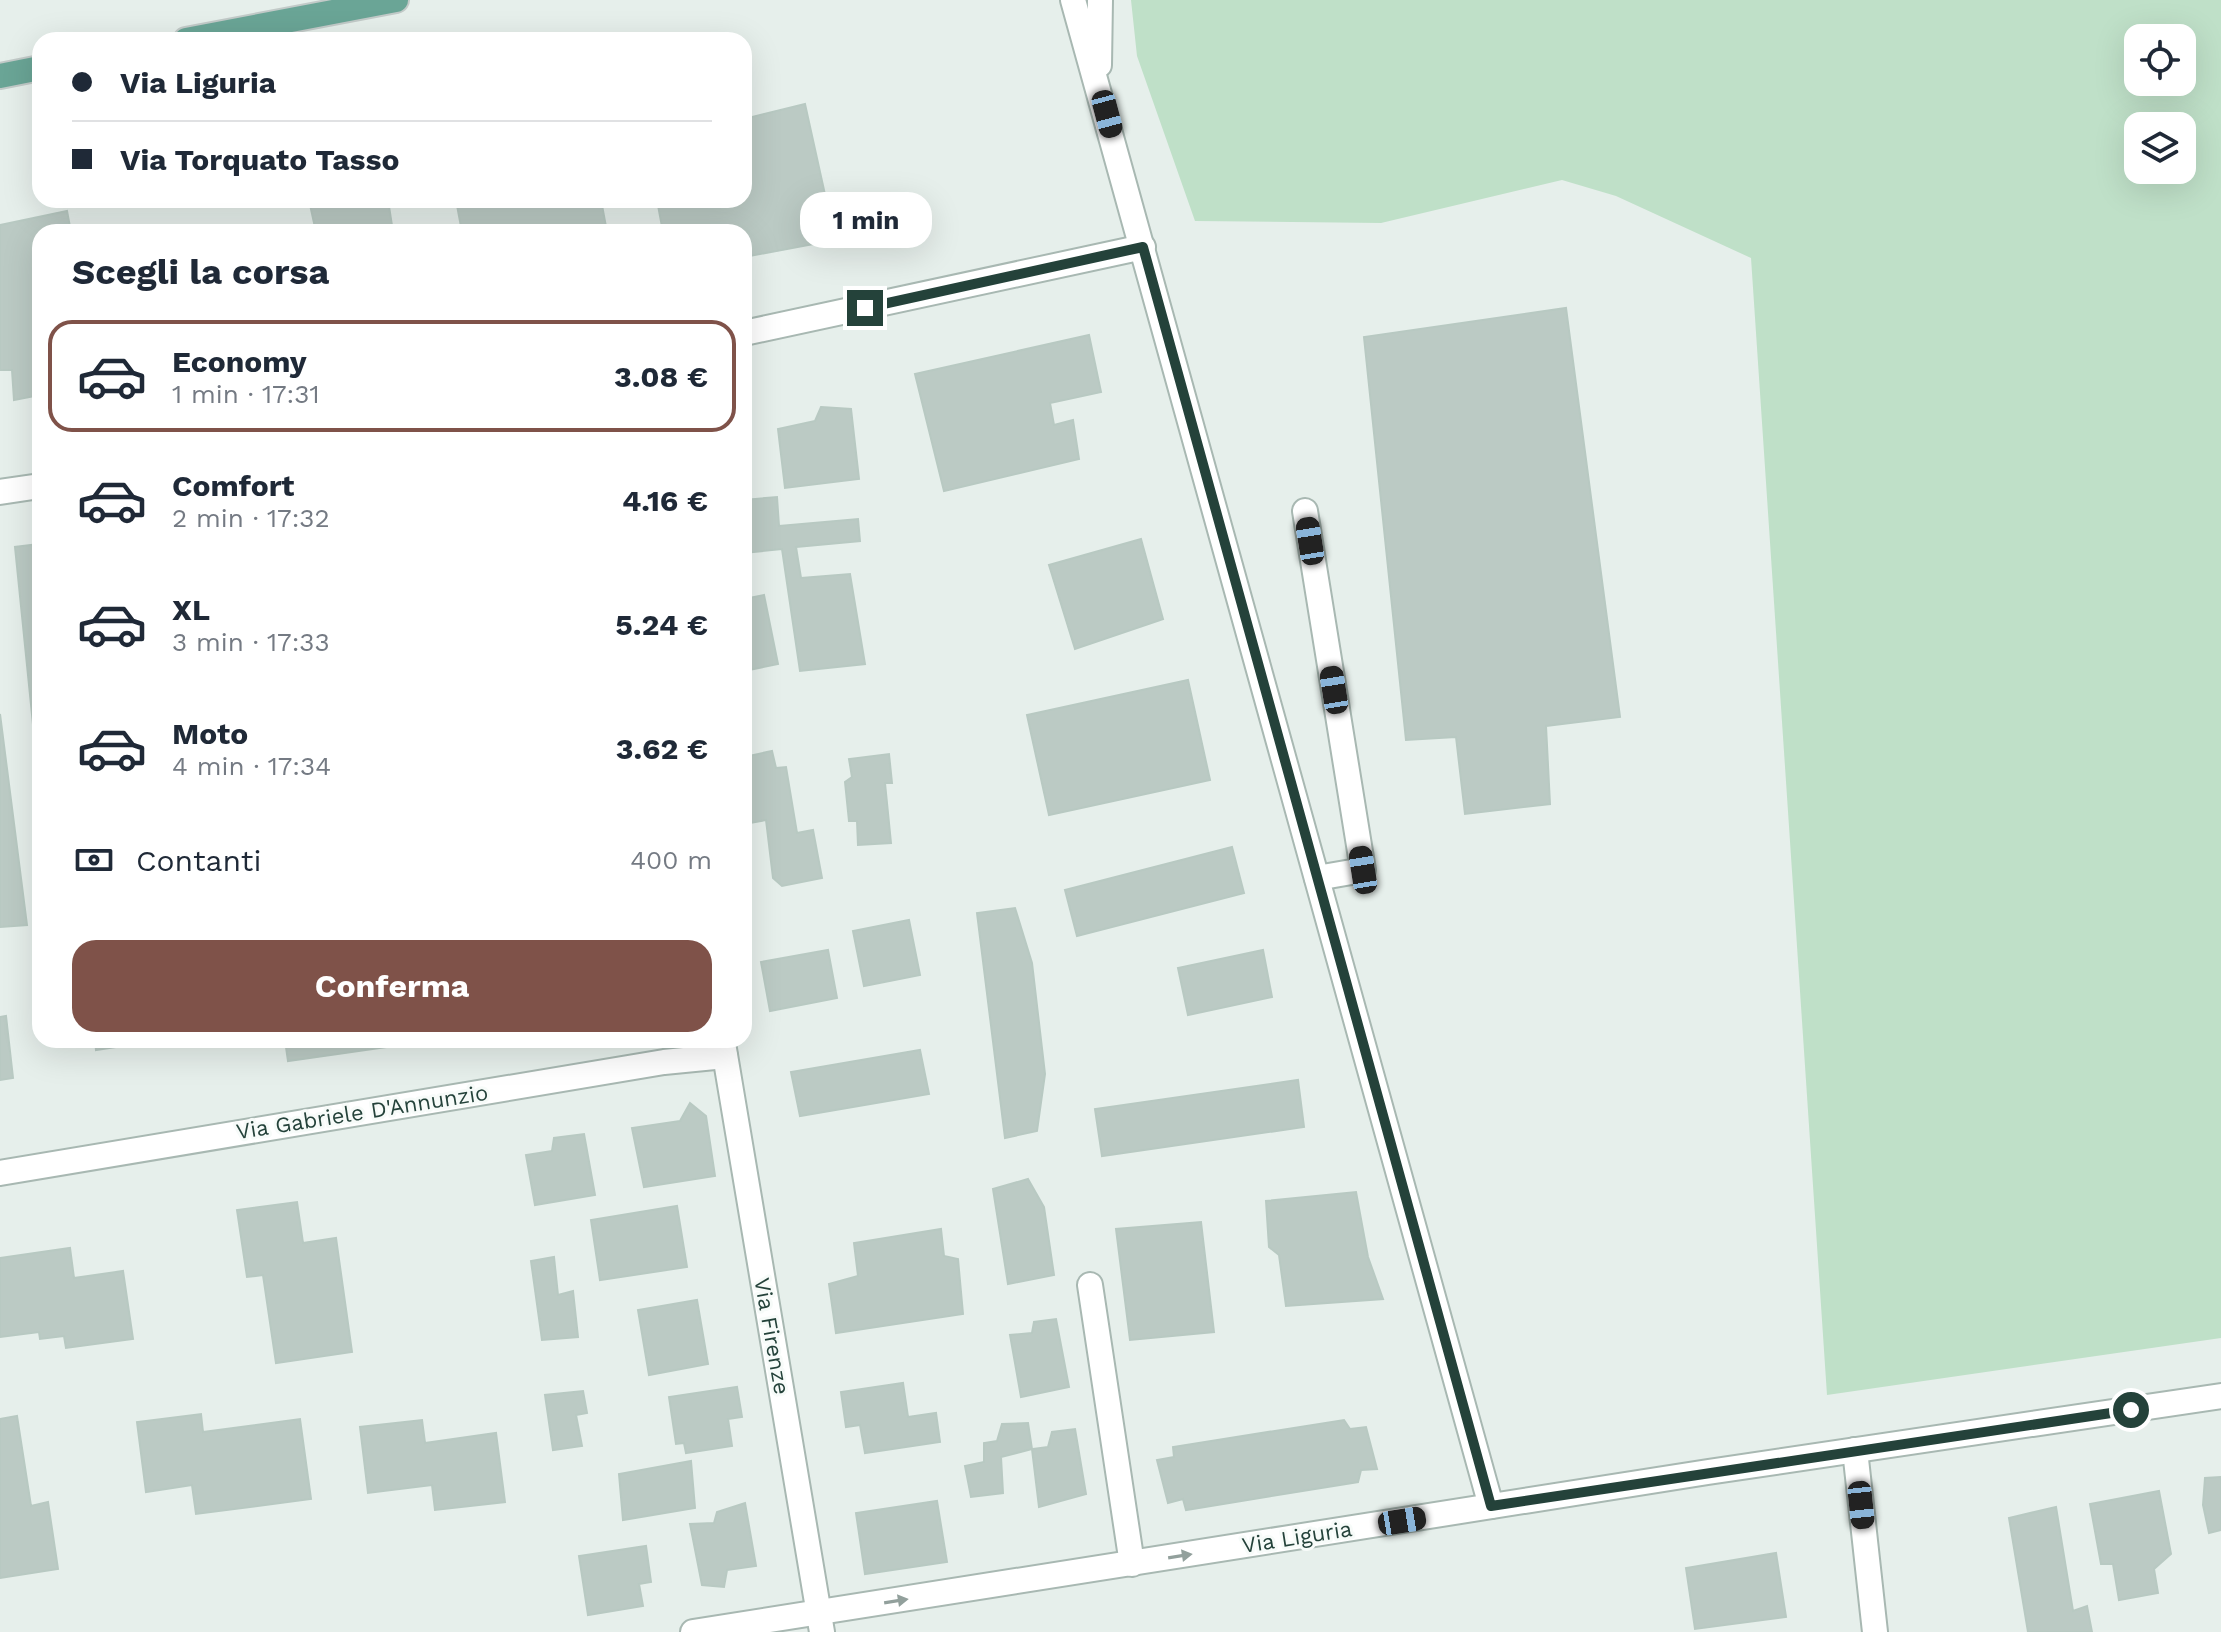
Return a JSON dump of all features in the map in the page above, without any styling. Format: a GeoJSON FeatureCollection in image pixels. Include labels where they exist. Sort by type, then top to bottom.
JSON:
{"type":"FeatureCollection","features":[{"type":"Feature","properties":{"kind":"main road"},"geometry":{"type":"LineString","coordinates":[[228,32],[396,0]]}},
{"type":"Feature","properties":{"kind":"main road"},"geometry":{"type":"LineString","coordinates":[[0,76],[32,70]]}},
{"type":"Feature","properties":{"kind":"street"},"geometry":{"type":"LineString","coordinates":[[1099,88],[1100,0]]}},
{"type":"Feature","properties":{"kind":"street"},"geometry":{"type":"LineString","coordinates":[[1072,4],[1099,88],[1491,1506]]}},
{"type":"Feature","properties":{"kind":"street"},"geometry":{"type":"LineString","coordinates":[[752,331],[1143,247]]}},
{"type":"Feature","properties":{"kind":"street"},"geometry":{"type":"LineString","coordinates":[[0,492],[32,487]]}},
{"type":"Feature","properties":{"kind":"street"},"geometry":{"type":"LineString","coordinates":[[1305,511],[1363,870],[1317,878]]}},
{"type":"Feature","properties":{"kind":"street","name":"Via Gabriele D'Annunzio"},"geometry":{"type":"LineString","coordinates":[[0,1173],[664,1062],[724,1048]]}},
{"type":"Feature","properties":{"kind":"street","name":"Via Firenze"},"geometry":{"type":"LineString","coordinates":[[724,1048],[820,1623]]}},
{"type":"Feature","properties":{"kind":"street"},"geometry":{"type":"LineString","coordinates":[[1090,1285],[1132,1564]]}},
{"type":"Feature","properties":{"kind":"street","name":"Via Liguria"},"geometry":{"type":"LineString","coordinates":[[693,1632],[820,1623],[1132,1564],[1491,1506],[2221,1396]]}},
{"type":"Feature","properties":{"kind":"street"},"geometry":{"type":"LineString","coordinates":[[1855,1450],[1875,1632]]}},
{"type":"Feature","properties":{"kind":"green space"},"geometry":{"type":"Polygon","coordinates":[[[1131,0],[2221,0],[2221,1338],[1827,1395],[1751,258],[1616,196],[1562,180],[1381,223],[1195,221],[1137,56],[1131,0]]]}},
{"type":"Feature","properties":{"kind":"building"},"geometry":{"type":"Polygon","coordinates":[[[805,104],[835,240],[752,256],[752,224],[662,224],[658,208],[752,208],[752,117],[805,104]]]}},
{"type":"Feature","properties":{"kind":"building"},"geometry":{"type":"Polygon","coordinates":[[[311,208],[389,208],[392,224],[314,224],[311,208]]]}},
{"type":"Feature","properties":{"kind":"building"},"geometry":{"type":"Polygon","coordinates":[[[458,208],[602,208],[606,224],[460,224],[458,208]]]}},
{"type":"Feature","properties":{"kind":"building"},"geometry":{"type":"Polygon","coordinates":[[[67,211],[69,224],[32,224],[32,397],[14,400],[12,370],[0,370],[0,225],[67,211]]]}},
{"type":"Feature","properties":{"kind":"building"},"geometry":{"type":"Polygon","coordinates":[[[1566,308],[1620,717],[1546,726],[1550,804],[1465,814],[1456,737],[1406,740],[1364,337],[1566,308]]]}},
{"type":"Feature","properties":{"kind":"building"},"geometry":{"type":"Polygon","coordinates":[[[1089,335],[1101,392],[1050,403],[1054,425],[1073,420],[1079,459],[944,491],[915,374],[1089,335]]]}},
{"type":"Feature","properties":{"kind":"building"},"geometry":{"type":"Polygon","coordinates":[[[821,407],[851,409],[859,479],[785,488],[778,429],[815,421],[821,407]]]}},
{"type":"Feature","properties":{"kind":"building"},"geometry":{"type":"Polygon","coordinates":[[[777,497],[779,526],[858,519],[860,541],[796,547],[801,578],[850,574],[865,664],[800,671],[782,549],[752,552],[752,499],[777,497]]]}},
{"type":"Feature","properties":{"kind":"building"},"geometry":{"type":"Polygon","coordinates":[[[1141,539],[1163,619],[1075,649],[1049,565],[1141,539]]]}},
{"type":"Feature","properties":{"kind":"building"},"geometry":{"type":"Polygon","coordinates":[[[32,545],[32,714],[15,547],[32,545]]]}},
{"type":"Feature","properties":{"kind":"building"},"geometry":{"type":"Polygon","coordinates":[[[764,595],[778,664],[752,669],[752,597],[764,595]]]}},
{"type":"Feature","properties":{"kind":"building"},"geometry":{"type":"Polygon","coordinates":[[[1188,680],[1210,780],[1049,815],[1027,715],[1188,680]]]}},
{"type":"Feature","properties":{"kind":"building"},"geometry":{"type":"Polygon","coordinates":[[[0,714],[27,925],[0,927],[0,714]]]}},
{"type":"Feature","properties":{"kind":"building"},"geometry":{"type":"Polygon","coordinates":[[[772,751],[776,768],[786,767],[797,833],[813,830],[822,878],[782,886],[773,878],[766,820],[752,823],[752,755],[772,751]]]}},
{"type":"Feature","properties":{"kind":"building"},"geometry":{"type":"Polygon","coordinates":[[[889,754],[892,783],[885,783],[891,843],[858,845],[857,821],[849,821],[845,782],[852,777],[849,759],[889,754]]]}},
{"type":"Feature","properties":{"kind":"building"},"geometry":{"type":"Polygon","coordinates":[[[1232,847],[1244,893],[1077,936],[1065,890],[1232,847]]]}},
{"type":"Feature","properties":{"kind":"building"},"geometry":{"type":"Polygon","coordinates":[[[1015,908],[1032,963],[1045,1074],[1037,1131],[1005,1138],[977,913],[1015,908]]]}},
{"type":"Feature","properties":{"kind":"building"},"geometry":{"type":"Polygon","coordinates":[[[909,920],[920,975],[864,986],[853,931],[909,920]]]}},
{"type":"Feature","properties":{"kind":"building"},"geometry":{"type":"Polygon","coordinates":[[[828,950],[837,998],[770,1011],[761,962],[828,950]]]}},
{"type":"Feature","properties":{"kind":"building"},"geometry":{"type":"Polygon","coordinates":[[[1263,950],[1272,997],[1188,1015],[1178,968],[1263,950]]]}},
{"type":"Feature","properties":{"kind":"building"},"geometry":{"type":"Polygon","coordinates":[[[6,1016],[13,1078],[0,1080],[0,1017],[6,1016]]]}},
{"type":"Feature","properties":{"kind":"building"},"geometry":{"type":"Polygon","coordinates":[[[286,1048],[380,1048],[288,1061],[286,1048]]]}},
{"type":"Feature","properties":{"kind":"building"},"geometry":{"type":"Polygon","coordinates":[[[920,1050],[929,1094],[800,1116],[791,1072],[920,1050]]]}},
{"type":"Feature","properties":{"kind":"building"},"geometry":{"type":"Polygon","coordinates":[[[1298,1080],[1304,1127],[1102,1156],[1095,1109],[1298,1080]]]}},
{"type":"Feature","properties":{"kind":"building"},"geometry":{"type":"Polygon","coordinates":[[[690,1103],[706,1116],[715,1176],[644,1187],[632,1128],[680,1121],[690,1103]]]}},
{"type":"Feature","properties":{"kind":"building"},"geometry":{"type":"Polygon","coordinates":[[[584,1134],[595,1195],[535,1205],[526,1155],[552,1151],[554,1138],[584,1134]]]}},
{"type":"Feature","properties":{"kind":"building"},"geometry":{"type":"Polygon","coordinates":[[[1028,1179],[1044,1207],[1054,1275],[1008,1284],[993,1189],[1028,1179]]]}},
{"type":"Feature","properties":{"kind":"building"},"geometry":{"type":"Polygon","coordinates":[[[1356,1192],[1368,1257],[1383,1299],[1286,1306],[1279,1255],[1269,1247],[1266,1201],[1356,1192]]]}},
{"type":"Feature","properties":{"kind":"building"},"geometry":{"type":"Polygon","coordinates":[[[297,1202],[303,1243],[336,1238],[352,1352],[276,1363],[263,1275],[247,1277],[237,1210],[297,1202]]]}},
{"type":"Feature","properties":{"kind":"building"},"geometry":{"type":"Polygon","coordinates":[[[677,1206],[687,1267],[600,1280],[591,1220],[677,1206]]]}},
{"type":"Feature","properties":{"kind":"building"},"geometry":{"type":"Polygon","coordinates":[[[1201,1222],[1214,1332],[1130,1340],[1116,1229],[1201,1222]]]}},
{"type":"Feature","properties":{"kind":"building"},"geometry":{"type":"Polygon","coordinates":[[[941,1229],[944,1256],[958,1259],[963,1314],[836,1333],[829,1284],[858,1276],[854,1243],[941,1229]]]}},
{"type":"Feature","properties":{"kind":"building"},"geometry":{"type":"Polygon","coordinates":[[[70,1248],[74,1278],[123,1271],[133,1339],[66,1348],[64,1336],[40,1339],[39,1332],[0,1337],[0,1258],[70,1248]]]}},
{"type":"Feature","properties":{"kind":"building"},"geometry":{"type":"Polygon","coordinates":[[[554,1257],[558,1295],[573,1291],[578,1337],[542,1340],[531,1261],[554,1257]]]}},
{"type":"Feature","properties":{"kind":"building"},"geometry":{"type":"Polygon","coordinates":[[[697,1300],[708,1364],[649,1375],[638,1310],[697,1300]]]}},
{"type":"Feature","properties":{"kind":"building"},"geometry":{"type":"Polygon","coordinates":[[[1056,1319],[1069,1387],[1021,1397],[1010,1335],[1032,1333],[1034,1322],[1056,1319]]]}},
{"type":"Feature","properties":{"kind":"building"},"geometry":{"type":"Polygon","coordinates":[[[903,1383],[908,1417],[936,1413],[940,1442],[865,1453],[860,1425],[846,1427],[841,1392],[903,1383]]]}},
{"type":"Feature","properties":{"kind":"building"},"geometry":{"type":"Polygon","coordinates":[[[737,1387],[742,1417],[728,1419],[732,1446],[686,1453],[684,1443],[676,1444],[669,1397],[737,1387]]]}},
{"type":"Feature","properties":{"kind":"building"},"geometry":{"type":"Polygon","coordinates":[[[583,1391],[587,1413],[576,1415],[582,1446],[553,1450],[545,1395],[583,1391]]]}},
{"type":"Feature","properties":{"kind":"building"},"geometry":{"type":"Polygon","coordinates":[[[201,1414],[203,1432],[300,1419],[311,1499],[196,1514],[192,1485],[146,1492],[137,1422],[201,1414]]]}},
{"type":"Feature","properties":{"kind":"building"},"geometry":{"type":"Polygon","coordinates":[[[17,1416],[31,1506],[48,1502],[58,1569],[0,1578],[0,1419],[17,1416]]]}},
{"type":"Feature","properties":{"kind":"building"},"geometry":{"type":"Polygon","coordinates":[[[422,1420],[425,1443],[496,1433],[505,1502],[435,1510],[432,1485],[368,1493],[360,1427],[422,1420]]]}},
{"type":"Feature","properties":{"kind":"building"},"geometry":{"type":"Polygon","coordinates":[[[1344,1420],[1350,1429],[1366,1427],[1377,1469],[1361,1470],[1358,1482],[1186,1510],[1183,1499],[1168,1503],[1157,1460],[1174,1457],[1173,1447],[1344,1420]]]}},
{"type":"Feature","properties":{"kind":"building"},"geometry":{"type":"Polygon","coordinates":[[[1028,1423],[1032,1449],[1001,1457],[1003,1493],[971,1497],[965,1466],[984,1462],[984,1443],[997,1441],[1002,1424],[1028,1423]]]}},
{"type":"Feature","properties":{"kind":"building"},"geometry":{"type":"Polygon","coordinates":[[[1075,1429],[1086,1494],[1039,1507],[1032,1449],[1048,1447],[1052,1432],[1075,1429]]]}},
{"type":"Feature","properties":{"kind":"building"},"geometry":{"type":"Polygon","coordinates":[[[691,1461],[695,1508],[623,1520],[619,1474],[691,1461]]]}},
{"type":"Feature","properties":{"kind":"building"},"geometry":{"type":"Polygon","coordinates":[[[2221,1477],[2221,1530],[2209,1533],[2203,1505],[2205,1478],[2221,1477]]]}},
{"type":"Feature","properties":{"kind":"building"},"geometry":{"type":"Polygon","coordinates":[[[2159,1491],[2171,1554],[2154,1569],[2158,1593],[2119,1600],[2113,1564],[2101,1564],[2090,1504],[2159,1491]]]}},
{"type":"Feature","properties":{"kind":"building"},"geometry":{"type":"Polygon","coordinates":[[[937,1501],[947,1562],[865,1574],[856,1513],[937,1501]]]}},
{"type":"Feature","properties":{"kind":"building"},"geometry":{"type":"Polygon","coordinates":[[[745,1503],[756,1566],[727,1570],[724,1587],[702,1585],[690,1524],[714,1523],[717,1512],[745,1503]]]}},
{"type":"Feature","properties":{"kind":"building"},"geometry":{"type":"Polygon","coordinates":[[[2056,1507],[2073,1611],[2087,1606],[2092,1632],[2028,1632],[2009,1518],[2056,1507]]]}},
{"type":"Feature","properties":{"kind":"building"},"geometry":{"type":"Polygon","coordinates":[[[646,1546],[651,1582],[639,1584],[643,1606],[588,1615],[579,1556],[646,1546]]]}},
{"type":"Feature","properties":{"kind":"building"},"geometry":{"type":"Polygon","coordinates":[[[1776,1553],[1786,1617],[1695,1629],[1686,1568],[1776,1553]]]}},
{"type":"Feature","properties":{"kind":"route"},"geometry":{"type":"LineString","coordinates":[[865,308],[1143,247],[1491,1506],[2131,1410]]}}]}
